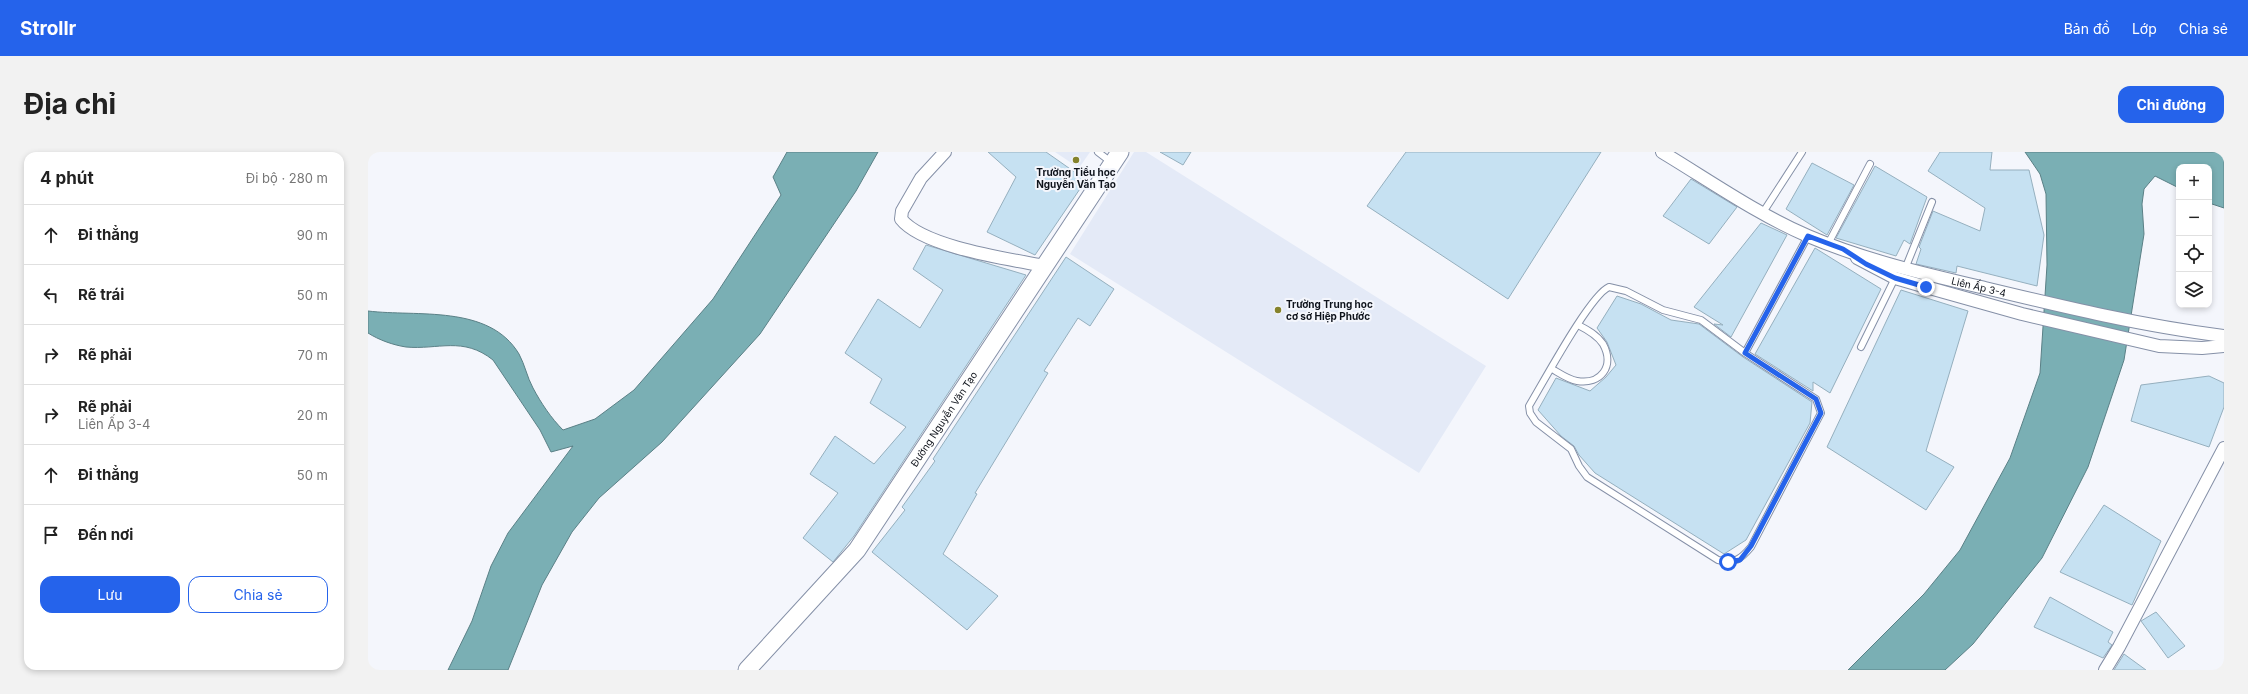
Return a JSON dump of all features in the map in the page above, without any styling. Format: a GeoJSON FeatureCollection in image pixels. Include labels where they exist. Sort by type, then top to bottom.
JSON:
{"type":"FeatureCollection","features":[{"type":"Feature","properties":{"kind":"main road","name":"Đường Nguyễn Văn Tạo"},"geometry":{"type":"LineString","coordinates":[[747,670],[857,550],[1116,158]]}},
{"type":"Feature","properties":{"kind":"street"},"geometry":{"type":"LineString","coordinates":[[945,152],[921,178],[902,211],[901,219],[907,227],[956,248],[1045,266]]}},
{"type":"Feature","properties":{"kind":"street","name":"Liên Ấp 3-4"},"geometry":{"type":"LineString","coordinates":[[1662,152],[1762,214],[1808,236],[1843,249],[1905,269],[2011,294],[2172,330],[2224,336]]}},
{"type":"Feature","properties":{"kind":"street"},"geometry":{"type":"LineString","coordinates":[[1843,249],[1866,264],[1895,278],[2022,314],[2159,346],[2202,348],[2224,346]]}},
{"type":"Feature","properties":{"kind":"street"},"geometry":{"type":"LineString","coordinates":[[2105,670],[2119,647],[2224,448]]}},
{"type":"Feature","properties":{"kind":"lane"},"geometry":{"type":"LineString","coordinates":[[1098,152],[1116,158]]}},
{"type":"Feature","properties":{"kind":"lane"},"geometry":{"type":"LineString","coordinates":[[1762,214],[1802,152]]}},
{"type":"Feature","properties":{"kind":"lane"},"geometry":{"type":"LineString","coordinates":[[1828,244],[1870,164]]}},
{"type":"Feature","properties":{"kind":"lane"},"geometry":{"type":"LineString","coordinates":[[1905,269],[1932,202]]}},
{"type":"Feature","properties":{"kind":"lane"},"geometry":{"type":"LineString","coordinates":[[1745,353],[1808,236]]}},
{"type":"Feature","properties":{"kind":"lane"},"geometry":{"type":"LineString","coordinates":[[1861,347],[1895,278]]}},
{"type":"Feature","properties":{"kind":"lane"},"geometry":{"type":"LineString","coordinates":[[1609,287],[1626,291],[1663,310],[1701,320],[1745,353],[1816,399],[1821,413],[1751,546],[1740,560],[1728,562],[1718,560],[1587,477],[1579,466],[1571,449],[1536,422],[1530,413],[1529,406],[1578,325],[1598,295],[1609,287]]}},
{"type":"Feature","properties":{"kind":"lane"},"geometry":{"type":"LineString","coordinates":[[1552,369],[1575,381],[1588,382],[1599,377],[1607,368],[1608,357],[1602,344],[1594,334],[1578,325]]}},
{"type":"Feature","properties":{"kind":"shaded area","name":"Trường Tiểu học Nguyễn Văn Tạo"},"geometry":{"type":"Polygon","coordinates":[[[1055,152],[1090,152],[1079,168],[1055,152]]]}},
{"type":"Feature","properties":{"kind":"shaded area","name":"Trường Trung học cơ sở Hiệp Phước"},"geometry":{"type":"Polygon","coordinates":[[[1134,152],[1146,152],[1486,366],[1419,473],[1070,254],[1134,152]]]}},
{"type":"Feature","properties":{"kind":"water"},"geometry":{"type":"Polygon","coordinates":[[[787,152],[878,152],[856,191],[760,334],[662,442],[599,498],[572,532],[542,585],[508,670],[448,670],[472,621],[491,566],[508,533],[573,446],[551,452],[540,430],[493,360],[471,348],[461,346],[406,347],[386,342],[368,333],[368,311],[451,316],[471,320],[490,327],[506,338],[519,354],[536,394],[550,415],[563,430],[595,419],[634,390],[713,299],[781,195],[773,177],[787,152]]]}},
{"type":"Feature","properties":{"kind":"water"},"geometry":{"type":"Polygon","coordinates":[[[2025,152],[2224,152],[2224,208],[2212,204],[2212,164],[2176,164],[2176,186],[2155,176],[2144,189],[2142,204],[2144,234],[2124,360],[2088,467],[2042,558],[1973,644],[1945,670],[1848,670],[1924,594],[1960,550],[2010,458],[2040,373],[2047,265],[2046,194],[2040,174],[2025,152]]]}},
{"type":"Feature","properties":{"kind":"building"},"geometry":{"type":"Polygon","coordinates":[[[988,152],[1046,152],[1086,180],[1035,255],[987,232],[1016,177],[988,152]]]}},
{"type":"Feature","properties":{"kind":"building"},"geometry":{"type":"Polygon","coordinates":[[[1160,152],[1191,152],[1183,165],[1160,152]]]}},
{"type":"Feature","properties":{"kind":"building"},"geometry":{"type":"Polygon","coordinates":[[[1406,152],[1601,152],[1508,299],[1367,206],[1406,152]]]}},
{"type":"Feature","properties":{"kind":"building"},"geometry":{"type":"Polygon","coordinates":[[[1940,152],[1992,152],[1990,170],[2029,170],[2044,235],[2037,286],[1957,266],[1956,273],[1916,264],[1921,249],[1919,247],[1933,211],[1980,231],[1985,208],[1928,171],[1940,152]]]}},
{"type":"Feature","properties":{"kind":"building"},"geometry":{"type":"Polygon","coordinates":[[[1812,163],[1854,185],[1827,235],[1786,209],[1812,163]]]}},
{"type":"Feature","properties":{"kind":"building"},"geometry":{"type":"Polygon","coordinates":[[[1875,166],[1927,197],[1910,244],[1904,240],[1896,256],[1836,238],[1875,166]]]}},
{"type":"Feature","properties":{"kind":"building"},"geometry":{"type":"Polygon","coordinates":[[[1691,179],[1737,207],[1709,244],[1663,216],[1691,179]]]}},
{"type":"Feature","properties":{"kind":"building"},"geometry":{"type":"Polygon","coordinates":[[[1761,223],[1787,235],[1731,337],[1714,324],[1723,325],[1694,307],[1761,223]]]}},
{"type":"Feature","properties":{"kind":"building"},"geometry":{"type":"Polygon","coordinates":[[[926,245],[1026,275],[854,536],[833,562],[803,538],[838,493],[810,474],[835,436],[874,464],[906,427],[870,403],[882,379],[845,353],[878,299],[920,328],[943,290],[913,269],[926,245]]]}},
{"type":"Feature","properties":{"kind":"building"},"geometry":{"type":"Polygon","coordinates":[[[1815,248],[1881,289],[1830,393],[1813,382],[1813,391],[1755,354],[1815,248]]]}},
{"type":"Feature","properties":{"kind":"building"},"geometry":{"type":"Polygon","coordinates":[[[1066,257],[1114,289],[1090,326],[1078,318],[1044,371],[1048,373],[975,493],[977,494],[943,554],[998,596],[967,630],[872,552],[905,510],[902,507],[935,461],[933,459],[1066,257]]]}},
{"type":"Feature","properties":{"kind":"building"},"geometry":{"type":"Polygon","coordinates":[[[1901,290],[1968,311],[1926,451],[1954,467],[1926,510],[1827,447],[1901,290]]]}},
{"type":"Feature","properties":{"kind":"building"},"geometry":{"type":"Polygon","coordinates":[[[1617,296],[1641,304],[1671,320],[1699,324],[1743,357],[1812,402],[1810,423],[1746,540],[1724,554],[1595,473],[1579,455],[1574,446],[1561,436],[1538,410],[1556,378],[1590,391],[1606,377],[1616,365],[1607,342],[1597,328],[1617,296]]]}},
{"type":"Feature","properties":{"kind":"building"},"geometry":{"type":"Polygon","coordinates":[[[2209,376],[2224,383],[2224,407],[2209,447],[2131,421],[2141,385],[2209,376]]]}},
{"type":"Feature","properties":{"kind":"building"},"geometry":{"type":"Polygon","coordinates":[[[2104,505],[2161,541],[2132,605],[2060,572],[2104,505]]]}},
{"type":"Feature","properties":{"kind":"building"},"geometry":{"type":"Polygon","coordinates":[[[2050,597],[2113,632],[2108,642],[2112,645],[2103,658],[2034,627],[2050,597]]]}},
{"type":"Feature","properties":{"kind":"building"},"geometry":{"type":"Polygon","coordinates":[[[2156,612],[2185,646],[2168,658],[2141,621],[2156,612]]]}},
{"type":"Feature","properties":{"kind":"building"},"geometry":{"type":"Polygon","coordinates":[[[2124,654],[2146,670],[2114,670],[2124,654]]]}},
{"type":"Feature","properties":{"kind":"place","name":"Trường Tiểu học Nguyễn Văn Tạo"},"geometry":{"type":"Point","coordinates":[1076,160]}},
{"type":"Feature","properties":{"kind":"place","name":"Trường Trung học cơ sở Hiệp Phước"},"geometry":{"type":"Point","coordinates":[1278,310]}},
{"type":"Feature","properties":{"kind":"route"},"geometry":{"type":"LineString","coordinates":[[1728,562],[1740,560],[1751,546],[1821,413],[1820,405],[1816,399],[1745,353],[1808,236],[1843,249],[1866,264],[1895,278],[1926,287]]}}]}
